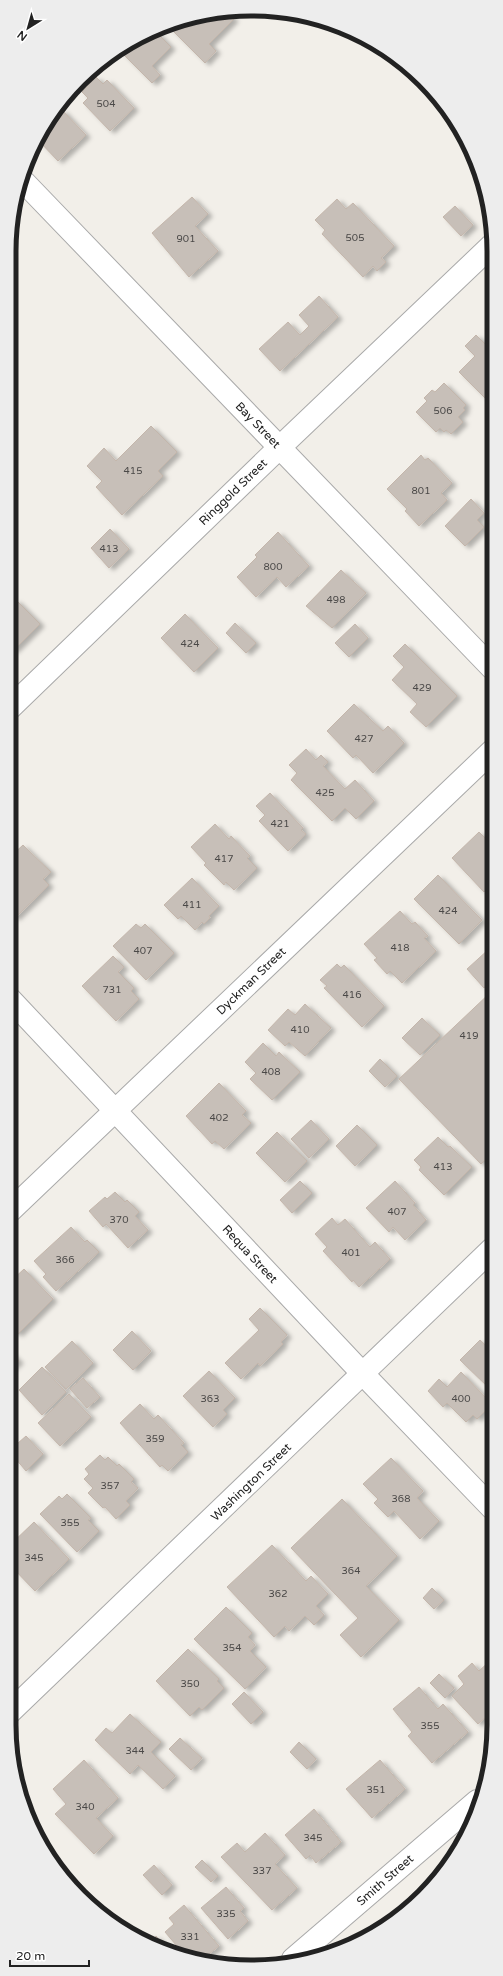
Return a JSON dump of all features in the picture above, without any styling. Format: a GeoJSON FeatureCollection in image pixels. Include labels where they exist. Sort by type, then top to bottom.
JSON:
{"type":"FeatureCollection","features":[{"type":"Feature","properties":{"kind":"street","name":"Bay Street"},"geometry":{"type":"LineString","coordinates":[[26,184],[487,663]]}},
{"type":"Feature","properties":{"kind":"street","name":"Ringgold Street"},"geometry":{"type":"LineString","coordinates":[[16,702],[487,250]]}},
{"type":"Feature","properties":{"kind":"street","name":"Dyckman Street"},"geometry":{"type":"LineString","coordinates":[[16,1206],[487,756]]}},
{"type":"Feature","properties":{"kind":"street","name":"Requa Street"},"geometry":{"type":"LineString","coordinates":[[16,1005],[363,1374],[487,1503]]}},
{"type":"Feature","properties":{"kind":"street","name":"Washington Street"},"geometry":{"type":"LineString","coordinates":[[16,1706],[487,1254]]}},
{"type":"Feature","properties":{"kind":"street","name":"Smith Street"},"geometry":{"type":"LineString","coordinates":[[297,1955],[473,1804]]}},
{"type":"Feature","properties":{"kind":"building"},"geometry":{"type":"Polygon","coordinates":[[[232,17],[234,19],[209,44],[216,51],[205,63],[172,30],[191,24],[232,17]]]}},
{"type":"Feature","properties":{"kind":"building"},"geometry":{"type":"Polygon","coordinates":[[[159,35],[171,47],[152,66],[160,75],[152,83],[123,54],[147,40],[159,35]]]}},
{"type":"Feature","properties":{"kind":"building"},"geometry":{"type":"Polygon","coordinates":[[[96,77],[103,84],[107,80],[134,108],[110,131],[83,103],[88,98],[82,92],[96,77]]]}},
{"type":"Feature","properties":{"kind":"building"},"geometry":{"type":"Polygon","coordinates":[[[63,111],[86,135],[58,161],[42,144],[63,111]]]}},
{"type":"Feature","properties":{"kind":"building"},"geometry":{"type":"Polygon","coordinates":[[[192,197],[208,214],[195,226],[218,251],[189,277],[152,233],[192,197]]]}},
{"type":"Feature","properties":{"kind":"building"},"geometry":{"type":"Polygon","coordinates":[[[337,199],[346,209],[353,203],[394,246],[381,258],[386,262],[377,271],[373,266],[363,277],[322,234],[325,230],[315,220],[337,199]]]}},
{"type":"Feature","properties":{"kind":"building"},"geometry":{"type":"Polygon","coordinates":[[[455,206],[473,225],[461,236],[443,217],[455,206]]]}},
{"type":"Feature","properties":{"kind":"building"},"geometry":{"type":"Polygon","coordinates":[[[319,296],[338,317],[280,371],[259,349],[288,322],[300,335],[309,326],[299,315],[319,296]]]}},
{"type":"Feature","properties":{"kind":"building"},"geometry":{"type":"Polygon","coordinates":[[[476,335],[487,346],[487,400],[459,372],[475,356],[465,346],[476,335]]]}},
{"type":"Feature","properties":{"kind":"building"},"geometry":{"type":"Polygon","coordinates":[[[444,383],[466,405],[463,408],[465,410],[458,417],[463,422],[451,434],[446,430],[444,432],[440,428],[436,432],[416,412],[427,401],[424,398],[432,390],[435,392],[444,383]]]}},
{"type":"Feature","properties":{"kind":"building"},"geometry":{"type":"Polygon","coordinates":[[[151,426],[177,452],[158,471],[163,476],[122,515],[96,487],[102,481],[87,466],[104,448],[116,461],[151,426]]]}},
{"type":"Feature","properties":{"kind":"building"},"geometry":{"type":"Polygon","coordinates":[[[421,455],[425,460],[428,458],[452,483],[441,493],[447,500],[419,526],[405,511],[407,509],[387,489],[421,455]]]}},
{"type":"Feature","properties":{"kind":"building"},"geometry":{"type":"Polygon","coordinates":[[[471,499],[484,513],[477,520],[484,527],[465,546],[445,526],[471,499]]]}},
{"type":"Feature","properties":{"kind":"building"},"geometry":{"type":"Polygon","coordinates":[[[110,529],[129,549],[109,568],[91,548],[110,529]]]}},
{"type":"Feature","properties":{"kind":"building"},"geometry":{"type":"Polygon","coordinates":[[[278,532],[309,566],[286,587],[277,577],[256,597],[237,577],[257,557],[255,555],[278,532]]]}},
{"type":"Feature","properties":{"kind":"building"},"geometry":{"type":"Polygon","coordinates":[[[341,570],[366,593],[332,628],[306,606],[341,570]]]}},
{"type":"Feature","properties":{"kind":"building"},"geometry":{"type":"Polygon","coordinates":[[[16,600],[40,624],[16,648],[16,600]]]}},
{"type":"Feature","properties":{"kind":"building"},"geometry":{"type":"Polygon","coordinates":[[[185,614],[218,648],[194,672],[161,638],[185,614]]]}},
{"type":"Feature","properties":{"kind":"building"},"geometry":{"type":"Polygon","coordinates":[[[235,623],[256,643],[246,653],[226,633],[235,623]]]}},
{"type":"Feature","properties":{"kind":"building"},"geometry":{"type":"Polygon","coordinates":[[[355,624],[368,638],[349,657],[335,643],[355,624]]]}},
{"type":"Feature","properties":{"kind":"building"},"geometry":{"type":"Polygon","coordinates":[[[405,644],[457,696],[426,727],[410,712],[417,704],[392,680],[404,667],[393,656],[405,644]]]}},
{"type":"Feature","properties":{"kind":"building"},"geometry":{"type":"Polygon","coordinates":[[[354,704],[383,731],[388,726],[404,743],[373,773],[356,755],[353,758],[327,731],[354,704]]]}},
{"type":"Feature","properties":{"kind":"building"},"geometry":{"type":"Polygon","coordinates":[[[306,749],[316,760],[321,755],[328,762],[323,766],[345,789],[355,780],[374,801],[356,819],[345,808],[332,821],[291,780],[297,773],[289,765],[306,749]]]}},
{"type":"Feature","properties":{"kind":"building"},"geometry":{"type":"Polygon","coordinates":[[[270,793],[303,828],[301,830],[306,834],[288,851],[259,821],[265,815],[256,806],[270,793]]]}},
{"type":"Feature","properties":{"kind":"building"},"geometry":{"type":"Polygon","coordinates":[[[215,824],[229,839],[231,836],[250,856],[247,858],[257,868],[234,890],[226,882],[224,885],[204,865],[206,863],[191,847],[215,824]]]}},
{"type":"Feature","properties":{"kind":"building"},"geometry":{"type":"Polygon","coordinates":[[[479,832],[487,840],[487,889],[484,892],[452,858],[479,832]]]}},
{"type":"Feature","properties":{"kind":"building"},"geometry":{"type":"Polygon","coordinates":[[[23,845],[51,872],[43,879],[49,885],[16,917],[16,851],[23,845]]]}},
{"type":"Feature","properties":{"kind":"building"},"geometry":{"type":"Polygon","coordinates":[[[438,875],[482,920],[459,944],[414,899],[438,875]]]}},
{"type":"Feature","properties":{"kind":"building"},"geometry":{"type":"Polygon","coordinates":[[[192,878],[219,906],[209,916],[210,918],[204,924],[202,922],[195,930],[181,916],[178,919],[164,905],[192,878]]]}},
{"type":"Feature","properties":{"kind":"building"},"geometry":{"type":"Polygon","coordinates":[[[400,911],[412,924],[415,922],[428,936],[424,938],[436,951],[402,983],[390,971],[387,974],[374,960],[377,958],[364,944],[400,911]]]}},
{"type":"Feature","properties":{"kind":"building"},"geometry":{"type":"Polygon","coordinates":[[[136,924],[141,928],[145,924],[174,953],[146,980],[113,946],[136,924]]]}},
{"type":"Feature","properties":{"kind":"building"},"geometry":{"type":"Polygon","coordinates":[[[487,951],[487,985],[484,988],[467,969],[487,951]]]}},
{"type":"Feature","properties":{"kind":"building"},"geometry":{"type":"Polygon","coordinates":[[[113,956],[124,967],[118,972],[134,988],[131,991],[139,999],[116,1021],[82,986],[113,956]]]}},
{"type":"Feature","properties":{"kind":"building"},"geometry":{"type":"Polygon","coordinates":[[[337,964],[341,968],[344,965],[384,1006],[362,1027],[324,988],[327,986],[320,980],[337,964]]]}},
{"type":"Feature","properties":{"kind":"building"},"geometry":{"type":"Polygon","coordinates":[[[487,996],[487,1158],[481,1164],[399,1079],[487,996]]]}},
{"type":"Feature","properties":{"kind":"building"},"geometry":{"type":"Polygon","coordinates":[[[305,1004],[331,1028],[305,1056],[289,1042],[285,1046],[268,1030],[288,1009],[295,1015],[305,1004]]]}},
{"type":"Feature","properties":{"kind":"building"},"geometry":{"type":"Polygon","coordinates":[[[422,1018],[440,1035],[420,1055],[402,1038],[422,1018]]]}},
{"type":"Feature","properties":{"kind":"building"},"geometry":{"type":"Polygon","coordinates":[[[263,1043],[276,1056],[279,1052],[300,1072],[272,1100],[250,1079],[256,1073],[245,1062],[263,1043]]]}},
{"type":"Feature","properties":{"kind":"building"},"geometry":{"type":"Polygon","coordinates":[[[380,1059],[397,1076],[385,1087],[369,1071],[380,1059]]]}},
{"type":"Feature","properties":{"kind":"building"},"geometry":{"type":"Polygon","coordinates":[[[219,1083],[246,1111],[242,1115],[251,1123],[224,1149],[215,1141],[212,1144],[186,1116],[219,1083]]]}},
{"type":"Feature","properties":{"kind":"building"},"geometry":{"type":"Polygon","coordinates":[[[311,1120],[329,1139],[309,1158],[291,1139],[311,1120]]]}},
{"type":"Feature","properties":{"kind":"building"},"geometry":{"type":"Polygon","coordinates":[[[357,1125],[377,1145],[355,1166],[336,1146],[357,1125]]]}},
{"type":"Feature","properties":{"kind":"building"},"geometry":{"type":"Polygon","coordinates":[[[277,1132],[307,1161],[285,1182],[256,1153],[277,1132]]]}},
{"type":"Feature","properties":{"kind":"building"},"geometry":{"type":"Polygon","coordinates":[[[438,1137],[472,1167],[444,1195],[419,1170],[421,1167],[414,1160],[438,1137]]]}},
{"type":"Feature","properties":{"kind":"building"},"geometry":{"type":"Polygon","coordinates":[[[300,1181],[312,1193],[292,1213],[280,1200],[300,1181]]]}},
{"type":"Feature","properties":{"kind":"building"},"geometry":{"type":"Polygon","coordinates":[[[395,1181],[415,1203],[413,1205],[426,1220],[405,1240],[393,1227],[389,1232],[366,1208],[395,1181]]]}},
{"type":"Feature","properties":{"kind":"building"},"geometry":{"type":"Polygon","coordinates":[[[115,1192],[125,1202],[127,1200],[139,1212],[135,1216],[148,1230],[128,1248],[106,1224],[103,1227],[89,1211],[105,1197],[107,1199],[115,1192]]]}},
{"type":"Feature","properties":{"kind":"building"},"geometry":{"type":"Polygon","coordinates":[[[332,1218],[338,1225],[345,1219],[370,1247],[375,1242],[390,1259],[359,1287],[353,1280],[352,1282],[323,1251],[327,1247],[315,1234],[332,1218]]]}},
{"type":"Feature","properties":{"kind":"building"},"geometry":{"type":"Polygon","coordinates":[[[71,1227],[85,1242],[87,1240],[99,1252],[56,1291],[43,1277],[46,1274],[34,1261],[71,1227]]]}},
{"type":"Feature","properties":{"kind":"building"},"geometry":{"type":"Polygon","coordinates":[[[24,1269],[53,1299],[18,1334],[16,1332],[16,1276],[24,1269]]]}},
{"type":"Feature","properties":{"kind":"building"},"geometry":{"type":"Polygon","coordinates":[[[260,1308],[287,1335],[281,1342],[283,1344],[260,1366],[258,1363],[241,1379],[225,1363],[259,1330],[249,1319],[260,1308]]]}},
{"type":"Feature","properties":{"kind":"building"},"geometry":{"type":"Polygon","coordinates":[[[132,1331],[151,1351],[133,1370],[113,1350],[132,1331]]]}},
{"type":"Feature","properties":{"kind":"building"},"geometry":{"type":"Polygon","coordinates":[[[480,1340],[487,1346],[487,1386],[460,1360],[480,1340]]]}},
{"type":"Feature","properties":{"kind":"building"},"geometry":{"type":"Polygon","coordinates":[[[72,1341],[93,1363],[66,1389],[45,1367],[72,1341]]]}},
{"type":"Feature","properties":{"kind":"building"},"geometry":{"type":"Polygon","coordinates":[[[42,1367],[66,1392],[42,1415],[19,1390],[42,1367]]]}},
{"type":"Feature","properties":{"kind":"building"},"geometry":{"type":"Polygon","coordinates":[[[209,1371],[235,1398],[223,1410],[227,1414],[213,1427],[183,1396],[209,1371]]]}},
{"type":"Feature","properties":{"kind":"building"},"geometry":{"type":"Polygon","coordinates":[[[461,1372],[487,1399],[487,1409],[477,1419],[473,1415],[466,1422],[447,1403],[443,1407],[428,1391],[439,1379],[447,1387],[461,1372]]]}},
{"type":"Feature","properties":{"kind":"building"},"geometry":{"type":"Polygon","coordinates":[[[83,1378],[100,1397],[87,1408],[70,1389],[83,1378]]]}},
{"type":"Feature","properties":{"kind":"building"},"geometry":{"type":"Polygon","coordinates":[[[69,1394],[91,1417],[60,1446],[38,1423],[69,1394]]]}},
{"type":"Feature","properties":{"kind":"building"},"geometry":{"type":"Polygon","coordinates":[[[140,1404],[154,1419],[158,1415],[184,1443],[181,1445],[188,1452],[168,1471],[162,1465],[160,1467],[120,1423],[140,1404]]]}},
{"type":"Feature","properties":{"kind":"building"},"geometry":{"type":"Polygon","coordinates":[[[26,1436],[43,1454],[26,1471],[16,1459],[16,1445],[26,1436]]]}},
{"type":"Feature","properties":{"kind":"building"},"geometry":{"type":"Polygon","coordinates":[[[100,1455],[105,1460],[108,1457],[117,1466],[119,1464],[134,1479],[131,1482],[138,1488],[126,1501],[130,1505],[116,1519],[105,1507],[103,1508],[88,1493],[93,1488],[84,1479],[89,1474],[85,1469],[100,1455]]]}},
{"type":"Feature","properties":{"kind":"building"},"geometry":{"type":"Polygon","coordinates":[[[391,1458],[423,1491],[417,1498],[439,1521],[420,1539],[394,1511],[388,1517],[374,1503],[378,1499],[363,1484],[391,1458]]]}},
{"type":"Feature","properties":{"kind":"building"},"geometry":{"type":"Polygon","coordinates":[[[67,1494],[91,1518],[88,1520],[99,1531],[77,1552],[40,1514],[59,1496],[62,1499],[67,1494]]]}},
{"type":"Feature","properties":{"kind":"building"},"geometry":{"type":"Polygon","coordinates":[[[342,1499],[397,1556],[366,1586],[399,1620],[361,1657],[340,1635],[358,1618],[291,1548],[342,1499]]]}},
{"type":"Feature","properties":{"kind":"building"},"geometry":{"type":"Polygon","coordinates":[[[34,1522],[69,1559],[35,1591],[16,1571],[16,1539],[34,1522]]]}},
{"type":"Feature","properties":{"kind":"building"},"geometry":{"type":"Polygon","coordinates":[[[272,1545],[306,1581],[311,1576],[328,1594],[316,1606],[324,1615],[314,1625],[305,1616],[289,1631],[285,1626],[274,1637],[227,1587],[272,1545]]]}},
{"type":"Feature","properties":{"kind":"building"},"geometry":{"type":"Polygon","coordinates":[[[432,1588],[444,1600],[434,1609],[423,1598],[432,1588]]]}},
{"type":"Feature","properties":{"kind":"building"},"geometry":{"type":"Polygon","coordinates":[[[226,1607],[252,1633],[248,1637],[255,1645],[250,1651],[266,1667],[245,1689],[194,1639],[226,1607]]]}},
{"type":"Feature","properties":{"kind":"building"},"geometry":{"type":"Polygon","coordinates":[[[188,1649],[219,1679],[217,1681],[224,1688],[202,1710],[199,1707],[190,1716],[156,1681],[188,1649]]]}},
{"type":"Feature","properties":{"kind":"building"},"geometry":{"type":"Polygon","coordinates":[[[472,1663],[479,1671],[487,1664],[487,1716],[478,1724],[452,1696],[464,1684],[458,1676],[472,1663]]]}},
{"type":"Feature","properties":{"kind":"building"},"geometry":{"type":"Polygon","coordinates":[[[439,1674],[454,1688],[445,1698],[430,1683],[439,1674]]]}},
{"type":"Feature","properties":{"kind":"building"},"geometry":{"type":"Polygon","coordinates":[[[419,1687],[438,1709],[443,1704],[468,1732],[432,1763],[408,1736],[412,1732],[393,1709],[419,1687]]]}},
{"type":"Feature","properties":{"kind":"building"},"geometry":{"type":"Polygon","coordinates":[[[244,1692],[263,1712],[251,1724],[232,1704],[244,1692]]]}},
{"type":"Feature","properties":{"kind":"building"},"geometry":{"type":"Polygon","coordinates":[[[130,1714],[161,1742],[151,1752],[175,1776],[163,1789],[138,1765],[130,1774],[95,1740],[106,1728],[112,1733],[130,1714]]]}},
{"type":"Feature","properties":{"kind":"building"},"geometry":{"type":"Polygon","coordinates":[[[180,1738],[202,1758],[191,1770],[169,1749],[180,1738]]]}},
{"type":"Feature","properties":{"kind":"building"},"geometry":{"type":"Polygon","coordinates":[[[299,1742],[316,1759],[307,1769],[290,1752],[299,1742]]]}},
{"type":"Feature","properties":{"kind":"building"},"geometry":{"type":"Polygon","coordinates":[[[84,1760],[118,1798],[96,1818],[113,1836],[94,1854],[55,1814],[66,1804],[53,1789],[84,1760]]]}},
{"type":"Feature","properties":{"kind":"building"},"geometry":{"type":"Polygon","coordinates":[[[380,1760],[405,1789],[372,1818],[346,1789],[380,1760]]]}},
{"type":"Feature","properties":{"kind":"building"},"geometry":{"type":"Polygon","coordinates":[[[314,1809],[341,1842],[316,1863],[310,1855],[306,1859],[285,1835],[314,1809]]]}},
{"type":"Feature","properties":{"kind":"building"},"geometry":{"type":"Polygon","coordinates":[[[265,1833],[285,1855],[275,1864],[297,1888],[272,1910],[221,1857],[237,1843],[245,1852],[265,1833]]]}},
{"type":"Feature","properties":{"kind":"building"},"geometry":{"type":"Polygon","coordinates":[[[202,1860],[218,1876],[211,1882],[195,1867],[202,1860]]]}},
{"type":"Feature","properties":{"kind":"building"},"geometry":{"type":"Polygon","coordinates":[[[154,1865],[172,1885],[162,1895],[143,1875],[154,1865]]]}},
{"type":"Feature","properties":{"kind":"building"},"geometry":{"type":"Polygon","coordinates":[[[226,1887],[244,1908],[240,1911],[248,1921],[228,1939],[201,1908],[226,1887]]]}},
{"type":"Feature","properties":{"kind":"building"},"geometry":{"type":"Polygon","coordinates":[[[184,1905],[219,1946],[207,1955],[179,1949],[165,1932],[174,1924],[169,1918],[184,1905]]]}},
{"type":"Feature","properties":{"kind":"building"},"geometry":{"type":"Polygon","coordinates":[[[156,1936],[162,1942],[153,1939],[156,1936]]]}}]}
